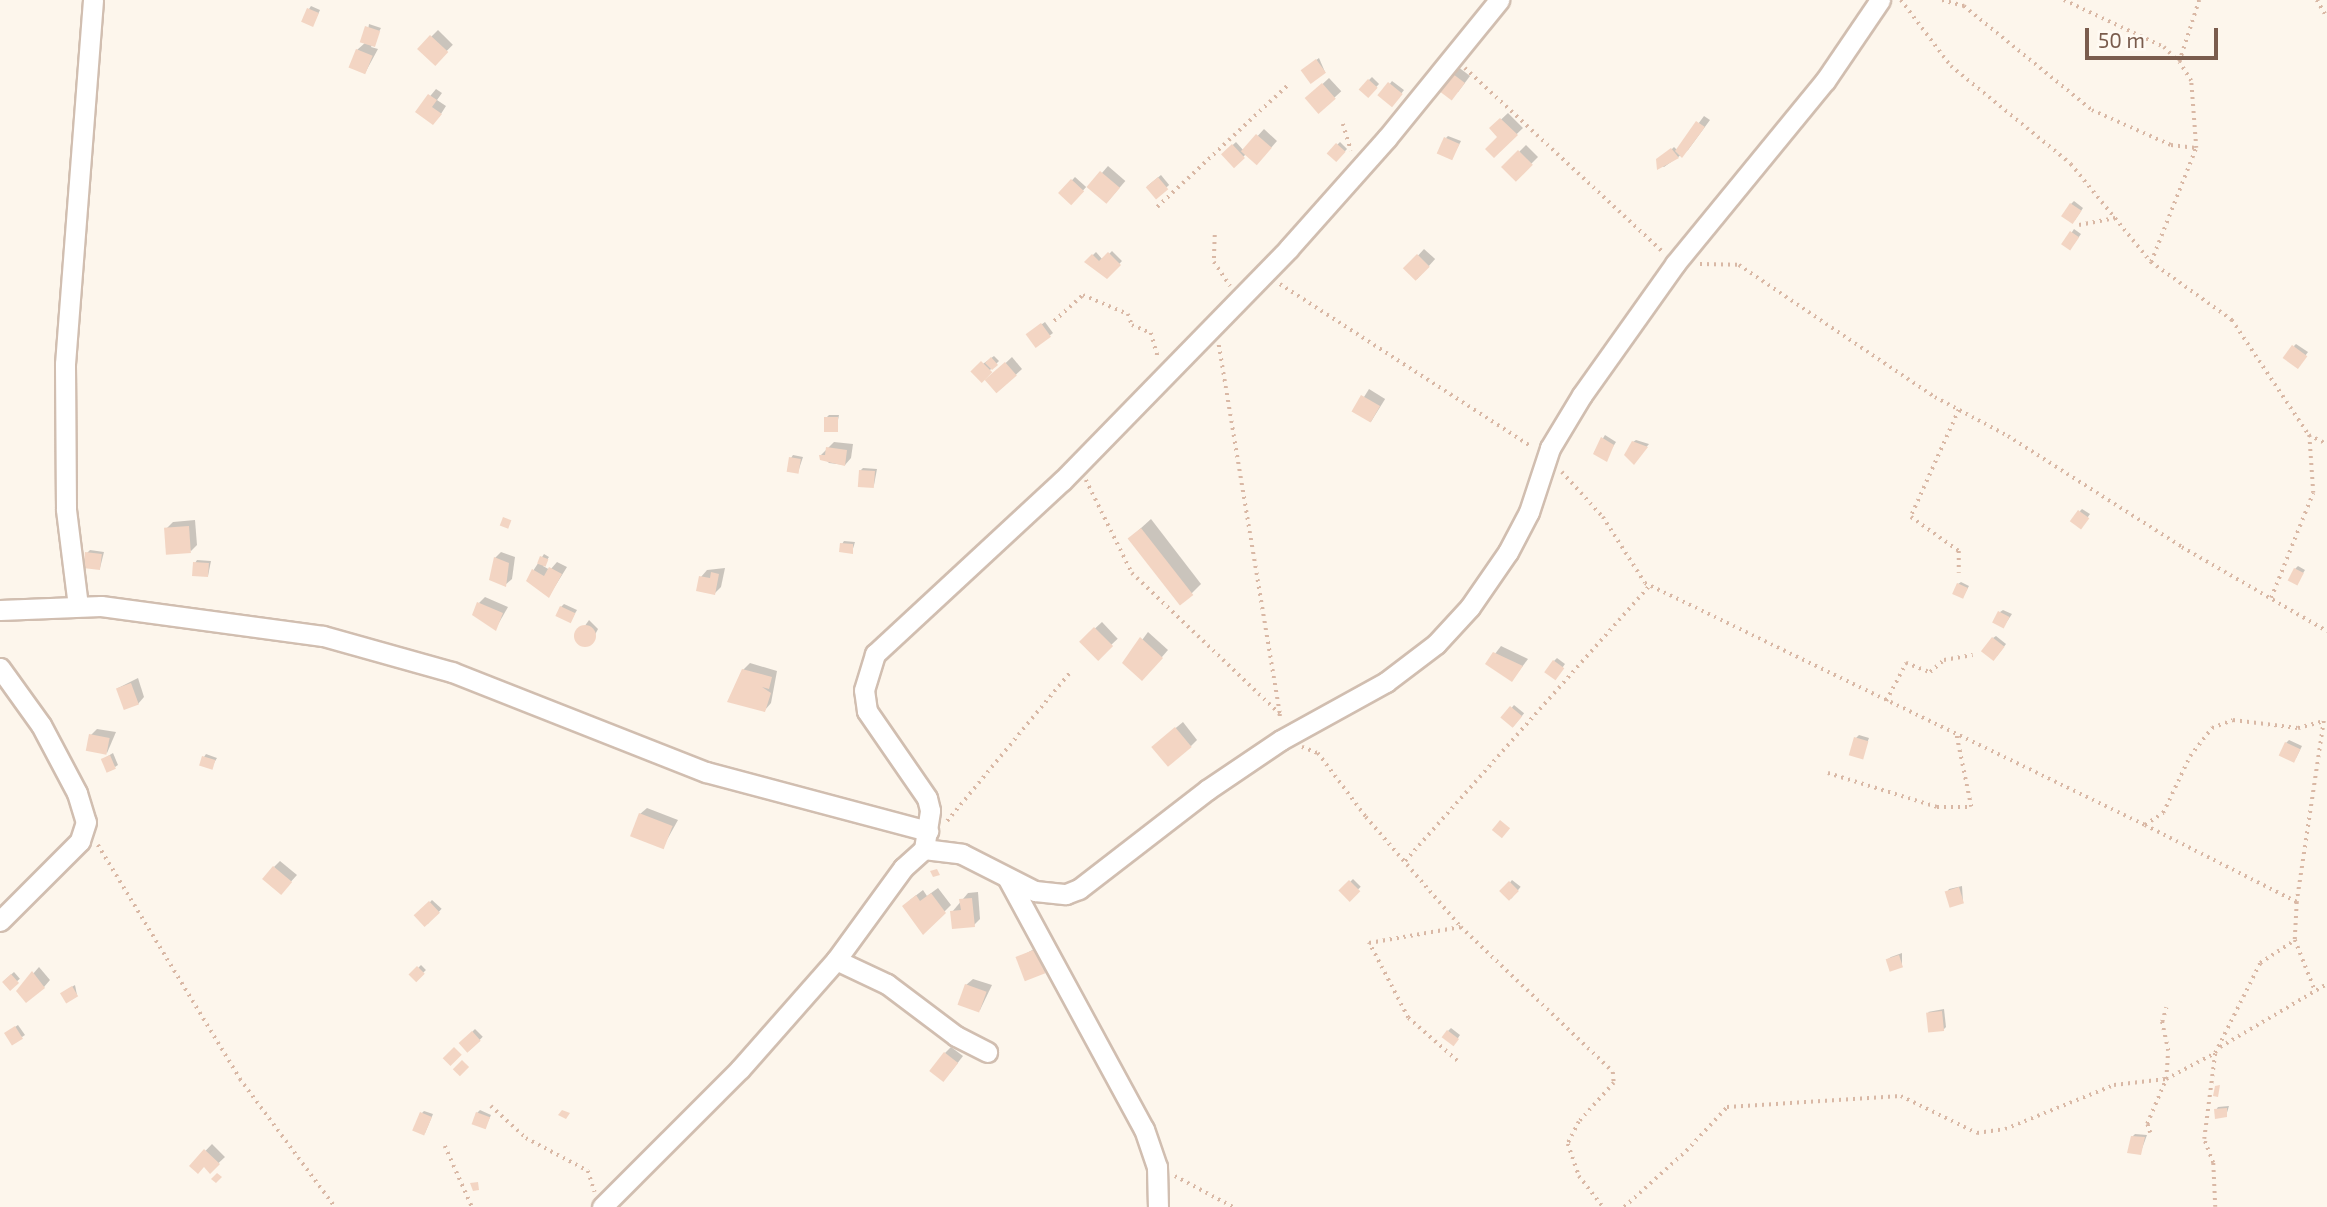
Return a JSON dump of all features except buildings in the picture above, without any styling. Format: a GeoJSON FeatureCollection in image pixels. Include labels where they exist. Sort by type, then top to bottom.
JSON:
{"type":"FeatureCollection","features":[{"type":"Feature","properties":{"kind":"street"},"geometry":{"type":"LineString","coordinates":[[78,606],[66,509],[65,364],[93,0]]}},
{"type":"Feature","properties":{"kind":"street"},"geometry":{"type":"LineString","coordinates":[[599,1201],[694,1119],[836,960],[926,840],[930,810],[922,786],[869,718],[864,690],[869,664],[897,629],[1078,464],[1163,372],[1264,273],[1362,167],[1499,0]]}},
{"type":"Feature","properties":{"kind":"street"},"geometry":{"type":"LineString","coordinates":[[0,610],[78,606],[233,621],[323,636],[462,676],[706,772],[926,840],[1046,893],[1079,889],[1186,805],[1281,740],[1358,699],[1436,644],[1470,607],[1508,552],[1529,512],[1546,456],[1569,414],[1675,264],[1825,81],[1880,0]]}},
{"type":"Feature","properties":{"kind":"street"},"geometry":{"type":"LineString","coordinates":[[0,667],[68,773],[86,825],[80,841],[0,921]]}},
{"type":"Feature","properties":{"kind":"street"},"geometry":{"type":"LineString","coordinates":[[1007,878],[1126,1094],[1157,1167],[1158,1207]]}},
{"type":"Feature","properties":{"kind":"street"},"geometry":{"type":"LineString","coordinates":[[836,960],[887,984],[956,1035],[987,1052]]}},
{"type":"Feature","properties":{"kind":"path"},"geometry":{"type":"LineString","coordinates":[[1901,0],[1951,66],[2071,164],[2151,262],[2232,320],[2309,435],[2327,444]]}},
{"type":"Feature","properties":{"kind":"path"},"geometry":{"type":"LineString","coordinates":[[1942,0],[1964,6],[2092,110],[2171,145],[2196,148]]}},
{"type":"Feature","properties":{"kind":"path"},"geometry":{"type":"LineString","coordinates":[[2064,0],[2164,47],[2179,62],[2191,81],[2196,148],[2151,262]]}},
{"type":"Feature","properties":{"kind":"path"},"geometry":{"type":"LineString","coordinates":[[2179,62],[2199,0]]}},
{"type":"Feature","properties":{"kind":"path"},"geometry":{"type":"LineString","coordinates":[[2317,0],[2327,17]]}},
{"type":"Feature","properties":{"kind":"path"},"geometry":{"type":"LineString","coordinates":[[1454,58],[1675,264],[1739,265],[1959,410],[2327,631]]}},
{"type":"Feature","properties":{"kind":"path"},"geometry":{"type":"LineString","coordinates":[[1157,207],[1289,84]]}},
{"type":"Feature","properties":{"kind":"path"},"geometry":{"type":"LineString","coordinates":[[1343,124],[1344,140],[1362,167]]}},
{"type":"Feature","properties":{"kind":"path"},"geometry":{"type":"LineString","coordinates":[[2079,225],[2115,218]]}},
{"type":"Feature","properties":{"kind":"path"},"geometry":{"type":"LineString","coordinates":[[1215,235],[1214,262],[1237,300]]}},
{"type":"Feature","properties":{"kind":"path"},"geometry":{"type":"LineString","coordinates":[[1264,273],[1546,456],[1603,517],[1650,585],[2145,825],[2297,902]]}},
{"type":"Feature","properties":{"kind":"path"},"geometry":{"type":"LineString","coordinates":[[1054,321],[1083,295],[1110,305],[1128,314],[1132,325],[1151,333],[1163,372]]}},
{"type":"Feature","properties":{"kind":"path"},"geometry":{"type":"LineString","coordinates":[[1215,323],[1280,714],[1281,740],[1318,753],[1461,927],[1613,1072],[1614,1083],[1579,1122],[1567,1144],[1579,1176],[1603,1207]]}},
{"type":"Feature","properties":{"kind":"path"},"geometry":{"type":"LineString","coordinates":[[1959,410],[1911,517],[1959,551],[1962,564],[1959,573]]}},
{"type":"Feature","properties":{"kind":"path"},"geometry":{"type":"LineString","coordinates":[[2271,598],[2313,494],[2309,435]]}},
{"type":"Feature","properties":{"kind":"path"},"geometry":{"type":"LineString","coordinates":[[1078,464],[1132,573],[1280,714]]}},
{"type":"Feature","properties":{"kind":"path"},"geometry":{"type":"LineString","coordinates":[[1405,861],[1650,585]]}},
{"type":"Feature","properties":{"kind":"path"},"geometry":{"type":"LineString","coordinates":[[1886,701],[1906,663],[1930,671],[1944,660],[1973,655]]}},
{"type":"Feature","properties":{"kind":"path"},"geometry":{"type":"LineString","coordinates":[[926,840],[1071,671]]}},
{"type":"Feature","properties":{"kind":"path"},"geometry":{"type":"LineString","coordinates":[[2145,825],[2163,813],[2190,756],[2212,728],[2233,720],[2298,728],[2323,721],[2297,902],[2295,940],[2314,989]]}},
{"type":"Feature","properties":{"kind":"path"},"geometry":{"type":"LineString","coordinates":[[1828,773],[1937,807],[1971,807],[1956,734]]}},
{"type":"Feature","properties":{"kind":"path"},"geometry":{"type":"LineString","coordinates":[[86,825],[240,1079],[335,1207]]}},
{"type":"Feature","properties":{"kind":"path"},"geometry":{"type":"LineString","coordinates":[[1457,1061],[1408,1018],[1369,943],[1461,927]]}},
{"type":"Feature","properties":{"kind":"path"},"geometry":{"type":"LineString","coordinates":[[2215,1207],[2213,1163],[2204,1139],[2215,1053],[2260,962],[2295,940]]}},
{"type":"Feature","properties":{"kind":"path"},"geometry":{"type":"LineString","coordinates":[[1624,1207],[1686,1151],[1727,1107],[1857,1096],[1901,1096],[1977,1133],[2005,1129],[2114,1085],[2166,1079],[2215,1053],[2272,1014],[2308,998],[2314,989],[2327,984]]}},
{"type":"Feature","properties":{"kind":"path"},"geometry":{"type":"LineString","coordinates":[[2150,1133],[2147,1124],[2166,1079],[2168,1051],[2162,1022],[2166,1008]]}},
{"type":"Feature","properties":{"kind":"path"},"geometry":{"type":"LineString","coordinates":[[491,1106],[526,1138],[588,1171],[599,1201]]}},
{"type":"Feature","properties":{"kind":"path"},"geometry":{"type":"LineString","coordinates":[[445,1146],[472,1207]]}},
{"type":"Feature","properties":{"kind":"path"},"geometry":{"type":"LineString","coordinates":[[1157,1167],[1233,1207]]}}]}
